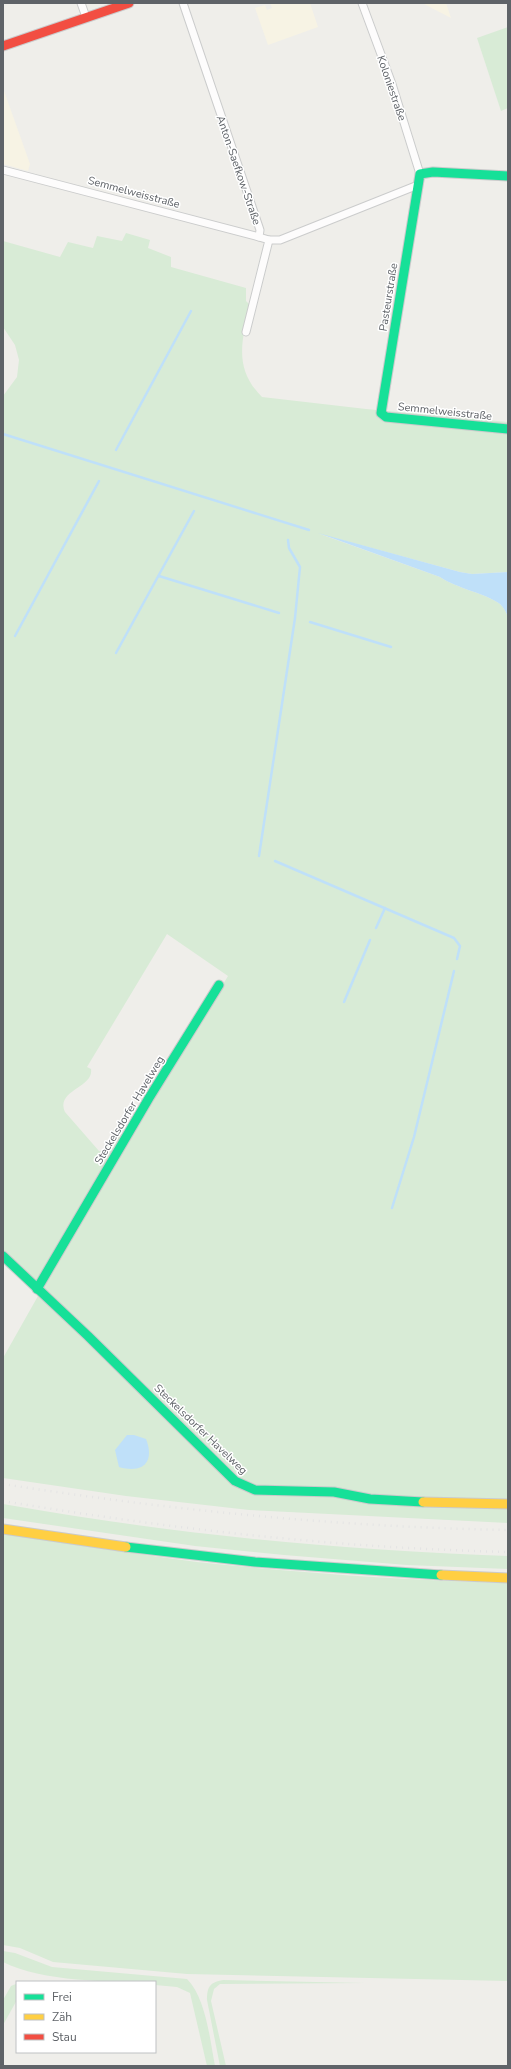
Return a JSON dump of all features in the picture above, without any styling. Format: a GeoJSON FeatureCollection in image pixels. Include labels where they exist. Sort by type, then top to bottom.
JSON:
{"type":"FeatureCollection","features":[{"type":"Feature","properties":{"kind":"street"},"geometry":{"type":"LineString","coordinates":[[81,3],[86,17]]}},
{"type":"Feature","properties":{"kind":"street"},"geometry":{"type":"LineString","coordinates":[[3,46],[129,3]]}},
{"type":"Feature","properties":{"kind":"street","name":"Anton-Saefkow-Straße"},"geometry":{"type":"LineString","coordinates":[[183,3],[260,230],[259,237],[269,240]]}},
{"type":"Feature","properties":{"kind":"street","name":"Koloniestraße"},"geometry":{"type":"LineString","coordinates":[[362,3],[392,84],[420,174]]}},
{"type":"Feature","properties":{"kind":"street","name":"Semmelweisstraße"},"geometry":{"type":"LineString","coordinates":[[3,170],[259,237]]}},
{"type":"Feature","properties":{"kind":"street"},"geometry":{"type":"LineString","coordinates":[[246,332],[269,240],[280,240],[418,185],[420,174],[432,172],[508,176]]}},
{"type":"Feature","properties":{"kind":"street","name":"Pasteurstraße"},"geometry":{"type":"LineString","coordinates":[[381,413],[418,185]]}},
{"type":"Feature","properties":{"kind":"street","name":"Semmelweisstraße"},"geometry":{"type":"LineString","coordinates":[[381,413],[386,417],[508,429]]}},
{"type":"Feature","properties":{"kind":"street","name":"Steckelsdorfer Havelweg"},"geometry":{"type":"LineString","coordinates":[[37,1289],[149,1098],[218,985]]}},
{"type":"Feature","properties":{"kind":"street","name":"Steckelsdorfer Havelweg"},"geometry":{"type":"LineString","coordinates":[[3,1256],[94,1342],[236,1481],[245,1486],[255,1490],[334,1492],[370,1499],[391,1501],[508,1504]]}},
{"type":"Feature","properties":{"kind":"street"},"geometry":{"type":"LineString","coordinates":[[3,1529],[106,1545],[245,1561],[380,1572],[508,1578]]}},
{"type":"Feature","properties":{"kind":"shaded area"},"geometry":{"type":"Polygon","coordinates":[[[270,3],[310,3],[318,27],[268,45],[255,8],[265,5],[267,10],[272,8],[270,3]]]}},
{"type":"Feature","properties":{"kind":"shaded area"},"geometry":{"type":"Polygon","coordinates":[[[423,3],[446,3],[451,18],[424,4],[423,3]]]}},
{"type":"Feature","properties":{"kind":"shaded area"},"geometry":{"type":"Polygon","coordinates":[[[3,88],[30,164],[28,171],[3,164],[3,88]]]}},
{"type":"Feature","properties":{"kind":"green space"},"geometry":{"type":"Polygon","coordinates":[[[508,27],[508,108],[501,111],[477,38],[508,27]]]}},
{"type":"Feature","properties":{"kind":"green space"},"geometry":{"type":"Polygon","coordinates":[[[126,233],[150,240],[148,248],[171,257],[171,267],[246,288],[246,301],[250,305],[244,330],[242,353],[243,364],[253,386],[262,397],[366,409],[508,422],[508,572],[472,574],[460,572],[320,534],[440,577],[455,585],[494,600],[505,610],[508,617],[508,1500],[383,1497],[260,1486],[248,1483],[234,1473],[84,1327],[31,1280],[3,1251],[3,396],[17,377],[19,360],[15,345],[3,327],[3,241],[60,257],[68,242],[93,248],[97,236],[122,241],[126,233]],[[167,934],[87,1067],[91,1069],[87,1081],[65,1099],[63,1105],[65,1112],[99,1151],[102,1151],[145,1113],[228,976],[167,934]]]}},
{"type":"Feature","properties":{"kind":"green space"},"geometry":{"type":"Polygon","coordinates":[[[38,1296],[130,1381],[235,1485],[244,1491],[328,1494],[381,1505],[508,1507],[508,1523],[249,1510],[126,1496],[3,1478],[3,1358],[38,1296]]]}},
{"type":"Feature","properties":{"kind":"green space"},"geometry":{"type":"Polygon","coordinates":[[[3,1504],[129,1524],[255,1539],[381,1550],[508,1556],[508,1569],[407,1565],[195,1546],[3,1518],[3,1504]]]}},
{"type":"Feature","properties":{"kind":"green space"},"geometry":{"type":"Polygon","coordinates":[[[3,1534],[173,1559],[236,1566],[391,1578],[508,1583],[508,1981],[187,1974],[53,1962],[20,1948],[3,1945],[3,1534]]]}},
{"type":"Feature","properties":{"kind":"green space"},"geometry":{"type":"Polygon","coordinates":[[[3,1951],[15,1953],[52,1967],[187,1979],[199,1997],[203,2008],[215,2066],[207,2066],[190,1993],[177,1987],[156,1985],[156,1981],[77,1980],[37,1974],[19,1969],[3,1962],[3,1951]]]}},
{"type":"Feature","properties":{"kind":"green space"},"geometry":{"type":"Polygon","coordinates":[[[223,1980],[365,1983],[220,1984],[214,1989],[211,2001],[226,2066],[220,2066],[207,1995],[212,1984],[223,1980]]]}},
{"type":"Feature","properties":{"kind":"green space"},"geometry":{"type":"Polygon","coordinates":[[[16,1984],[16,2002],[3,2025],[3,2000],[11,1986],[16,1984]]]}},
{"type":"Feature","properties":{"kind":"water"},"geometry":{"type":"Polygon","coordinates":[[[318,533],[460,572],[472,574],[508,572],[508,617],[505,610],[494,600],[455,585],[440,577],[318,533]]]}},
{"type":"Feature","properties":{"kind":"water"},"geometry":{"type":"Polygon","coordinates":[[[127,1435],[134,1435],[146,1439],[148,1447],[148,1460],[145,1464],[135,1469],[119,1467],[115,1450],[127,1435]]]}},
{"type":"Feature","properties":{"kind":"waterway"},"geometry":{"type":"LineString","coordinates":[[116,450],[191,311]]}},
{"type":"Feature","properties":{"kind":"waterway"},"geometry":{"type":"LineString","coordinates":[[3,434],[309,530]]}},
{"type":"Feature","properties":{"kind":"waterway"},"geometry":{"type":"LineString","coordinates":[[15,636],[99,481]]}},
{"type":"Feature","properties":{"kind":"waterway"},"geometry":{"type":"LineString","coordinates":[[116,653],[194,511]]}},
{"type":"Feature","properties":{"kind":"waterway"},"geometry":{"type":"LineString","coordinates":[[259,856],[295,618],[300,567],[289,548],[288,540]]}},
{"type":"Feature","properties":{"kind":"waterway"},"geometry":{"type":"LineString","coordinates":[[159,576],[279,613]]}},
{"type":"Feature","properties":{"kind":"waterway"},"geometry":{"type":"LineString","coordinates":[[310,622],[391,647]]}},
{"type":"Feature","properties":{"kind":"waterway"},"geometry":{"type":"LineString","coordinates":[[275,861],[454,938],[460,946],[457,959]]}},
{"type":"Feature","properties":{"kind":"waterway"},"geometry":{"type":"LineString","coordinates":[[376,928],[385,908]]}},
{"type":"Feature","properties":{"kind":"waterway"},"geometry":{"type":"LineString","coordinates":[[344,1002],[370,940]]}},
{"type":"Feature","properties":{"kind":"waterway"},"geometry":{"type":"LineString","coordinates":[[392,1208],[414,1137],[454,971]]}},
{"type":"Feature","properties":{"kind":"railway"},"geometry":{"type":"LineString","coordinates":[[3,1484],[129,1502],[255,1516],[381,1525],[508,1530]]}},
{"type":"Feature","properties":{"kind":"railway"},"geometry":{"type":"LineString","coordinates":[[3,1501],[128,1520],[254,1536],[444,1550],[508,1552]]}},
{"type":"Feature","properties":{"kind":"traffic: fast"},"geometry":{"type":"LineString","coordinates":[[508,176],[433,172],[420,174],[381,413],[386,417],[508,429]]}},
{"type":"Feature","properties":{"kind":"traffic: fast"},"geometry":{"type":"LineString","coordinates":[[37,1289],[149,1098],[219,985]]}},
{"type":"Feature","properties":{"kind":"traffic: fast"},"geometry":{"type":"LineString","coordinates":[[3,1256],[88,1336],[235,1481],[255,1490],[334,1492],[370,1499],[423,1502]]}},
{"type":"Feature","properties":{"kind":"traffic: fast"},"geometry":{"type":"LineString","coordinates":[[126,1547],[255,1562],[441,1575]]}},
{"type":"Feature","properties":{"kind":"traffic: slow"},"geometry":{"type":"LineString","coordinates":[[423,1502],[508,1504]]}},
{"type":"Feature","properties":{"kind":"traffic: slow"},"geometry":{"type":"LineString","coordinates":[[3,1529],[126,1547]]}},
{"type":"Feature","properties":{"kind":"traffic: slow"},"geometry":{"type":"LineString","coordinates":[[441,1575],[508,1578]]}},
{"type":"Feature","properties":{"kind":"traffic: jam"},"geometry":{"type":"LineString","coordinates":[[3,46],[129,3]]}}]}
